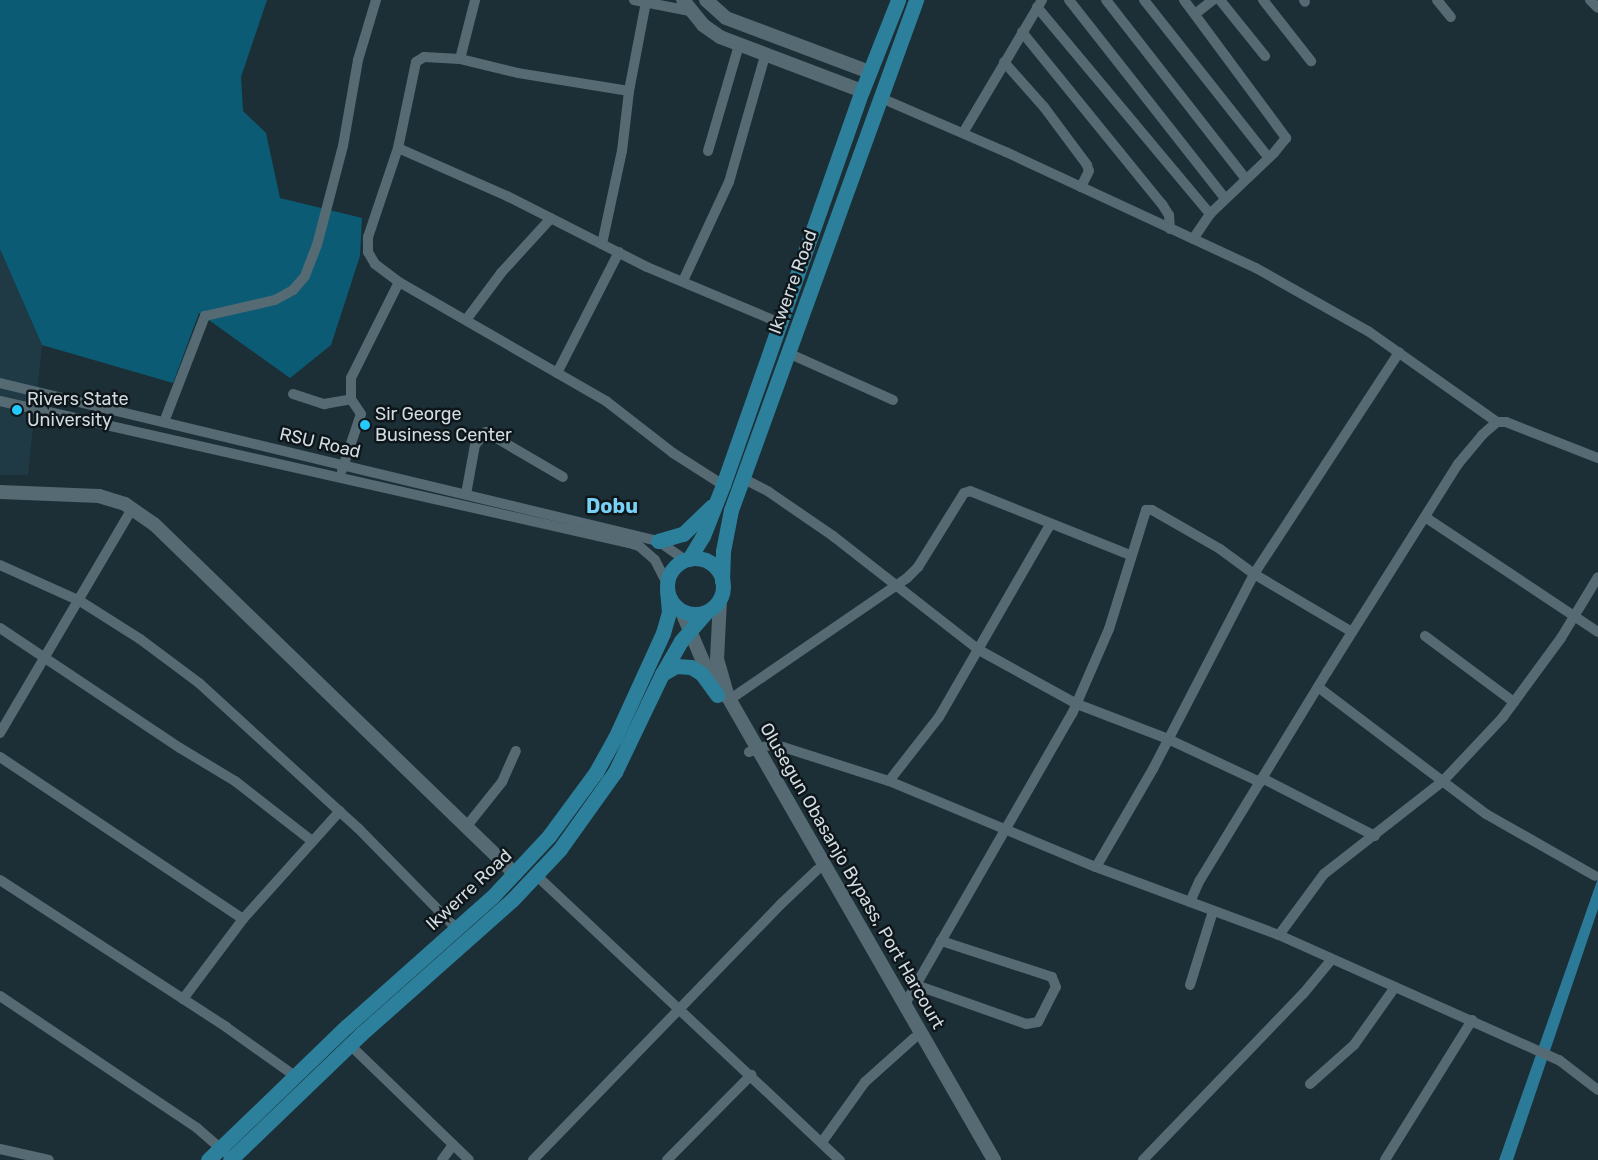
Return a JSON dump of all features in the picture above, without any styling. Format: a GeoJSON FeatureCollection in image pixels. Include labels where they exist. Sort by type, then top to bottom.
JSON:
{"type":"FeatureCollection","features":[{"type":"Feature","properties":{"kind":"main road","name":"Ikwerre Road"},"geometry":{"type":"LineString","coordinates":[[687,560],[703,536],[722,490],[862,91],[898,0]]}},
{"type":"Feature","properties":{"kind":"main road","name":"Ikwerre Road"},"geometry":{"type":"LineString","coordinates":[[722,581],[726,533],[742,478],[916,0]]}},
{"type":"Feature","properties":{"kind":"main road"},"geometry":{"type":"LineString","coordinates":[[658,541],[675,538],[688,530],[722,490]]}},
{"type":"Feature","properties":{"kind":"main road"},"geometry":{"type":"LineString","coordinates":[[687,560],[706,561],[719,573],[722,581],[720,600],[705,613],[694,615],[682,612],[670,598],[667,587],[674,568],[687,560]]}},
{"type":"Feature","properties":{"kind":"main road","name":"Ikwerre Road"},"geometry":{"type":"LineString","coordinates":[[208,1160],[295,1076],[515,874],[574,804],[615,738],[663,633],[669,612],[667,587]]}},
{"type":"Feature","properties":{"kind":"main road","name":"Ikwerre Road"},"geometry":{"type":"LineString","coordinates":[[233,1159],[350,1045],[536,875],[580,823],[615,772],[662,674],[691,629],[705,613]]}},
{"type":"Feature","properties":{"kind":"main road"},"geometry":{"type":"LineString","coordinates":[[662,674],[676,666],[691,667],[702,674],[723,698]]}},
{"type":"Feature","properties":{"kind":"street"},"geometry":{"type":"LineString","coordinates":[[164,422],[205,316],[275,300],[293,290],[304,276],[317,245],[329,200],[343,146],[358,60],[376,0]]}},
{"type":"Feature","properties":{"kind":"street"},"geometry":{"type":"LineString","coordinates":[[460,59],[475,0]]}},
{"type":"Feature","properties":{"kind":"street"},"geometry":{"type":"LineString","coordinates":[[634,0],[686,6],[703,25],[739,46],[862,91]]}},
{"type":"Feature","properties":{"kind":"street"},"geometry":{"type":"LineString","coordinates":[[706,0],[726,18],[870,72]]}},
{"type":"Feature","properties":{"kind":"street"},"geometry":{"type":"LineString","coordinates":[[1069,0],[1225,198]]}},
{"type":"Feature","properties":{"kind":"street"},"geometry":{"type":"LineString","coordinates":[[1106,0],[1246,179]]}},
{"type":"Feature","properties":{"kind":"street"},"geometry":{"type":"LineString","coordinates":[[1144,0],[1269,158]]}},
{"type":"Feature","properties":{"kind":"street"},"geometry":{"type":"LineString","coordinates":[[1184,0],[1286,138],[1269,158],[1210,214],[1193,239]]}},
{"type":"Feature","properties":{"kind":"street"},"geometry":{"type":"LineString","coordinates":[[1195,14],[1213,0]]}},
{"type":"Feature","properties":{"kind":"street"},"geometry":{"type":"LineString","coordinates":[[1220,0],[1265,56]]}},
{"type":"Feature","properties":{"kind":"street"},"geometry":{"type":"LineString","coordinates":[[1263,0],[1311,62]]}},
{"type":"Feature","properties":{"kind":"street"},"geometry":{"type":"LineString","coordinates":[[1437,0],[1451,17]]}},
{"type":"Feature","properties":{"kind":"street"},"geometry":{"type":"LineString","coordinates":[[1590,0],[1598,8]]}},
{"type":"Feature","properties":{"kind":"street"},"geometry":{"type":"LineString","coordinates":[[602,244],[622,151],[629,91],[646,2]]}},
{"type":"Feature","properties":{"kind":"street"},"geometry":{"type":"LineString","coordinates":[[963,133],[1039,4],[1210,214]]}},
{"type":"Feature","properties":{"kind":"street"},"geometry":{"type":"LineString","coordinates":[[1022,32],[1162,204],[1168,214],[1170,229]]}},
{"type":"Feature","properties":{"kind":"street"},"geometry":{"type":"LineString","coordinates":[[708,151],[739,46]]}},
{"type":"Feature","properties":{"kind":"street"},"geometry":{"type":"LineString","coordinates":[[683,281],[729,182],[765,56]]}},
{"type":"Feature","properties":{"kind":"street"},"geometry":{"type":"LineString","coordinates":[[629,91],[518,73],[460,59],[424,57],[416,62],[398,148],[368,237],[368,252],[375,264],[399,282],[606,401],[722,490]]}},
{"type":"Feature","properties":{"kind":"street"},"geometry":{"type":"LineString","coordinates":[[1004,62],[1044,107],[1087,165],[1089,170],[1081,188]]}},
{"type":"Feature","properties":{"kind":"street"},"geometry":{"type":"LineString","coordinates":[[880,98],[963,133],[1256,268],[1399,352],[1497,422],[1531,430],[1598,458]]}},
{"type":"Feature","properties":{"kind":"street"},"geometry":{"type":"LineString","coordinates":[[398,148],[552,218],[619,252],[780,323]]}},
{"type":"Feature","properties":{"kind":"street"},"geometry":{"type":"LineString","coordinates":[[466,320],[501,273],[552,218]]}},
{"type":"Feature","properties":{"kind":"street"},"geometry":{"type":"LineString","coordinates":[[557,373],[619,252]]}},
{"type":"Feature","properties":{"kind":"street"},"geometry":{"type":"LineString","coordinates":[[342,470],[361,414],[351,399],[352,378],[399,282]]}},
{"type":"Feature","properties":{"kind":"street"},"geometry":{"type":"LineString","coordinates":[[1096,867],[1168,738],[1254,574],[1399,352]]}},
{"type":"Feature","properties":{"kind":"street"},"geometry":{"type":"LineString","coordinates":[[788,353],[893,400]]}},
{"type":"Feature","properties":{"kind":"street","name":"RSU Road"},"geometry":{"type":"LineString","coordinates":[[0,383],[164,422],[639,546],[655,560],[667,587]]}},
{"type":"Feature","properties":{"kind":"street"},"geometry":{"type":"LineString","coordinates":[[293,394],[324,404],[351,399]]}},
{"type":"Feature","properties":{"kind":"street","name":"RSU Road"},"geometry":{"type":"LineString","coordinates":[[0,401],[466,494],[658,541],[687,560]]}},
{"type":"Feature","properties":{"kind":"street"},"geometry":{"type":"LineString","coordinates":[[1190,902],[1318,686],[1424,517],[1458,464],[1497,422]]}},
{"type":"Feature","properties":{"kind":"street"},"geometry":{"type":"LineString","coordinates":[[466,494],[475,445],[486,432],[563,476]]}},
{"type":"Feature","properties":{"kind":"street"},"geometry":{"type":"LineString","coordinates":[[742,478],[769,492],[833,536],[979,650],[1077,704],[1168,738],[1261,780],[1375,836]]}},
{"type":"Feature","properties":{"kind":"street"},"geometry":{"type":"LineString","coordinates":[[723,698],[897,586],[918,567],[964,493],[970,491],[1130,556]]}},
{"type":"Feature","properties":{"kind":"street"},"geometry":{"type":"LineString","coordinates":[[0,492],[99,496],[132,509],[154,524],[515,874]]}},
{"type":"Feature","properties":{"kind":"street"},"geometry":{"type":"LineString","coordinates":[[0,733],[46,659],[132,509]]}},
{"type":"Feature","properties":{"kind":"street"},"geometry":{"type":"LineString","coordinates":[[905,1004],[1077,704],[1109,629],[1144,513],[1152,510],[1220,549],[1254,574],[1352,632]]}},
{"type":"Feature","properties":{"kind":"street"},"geometry":{"type":"LineString","coordinates":[[1424,517],[1575,614],[1598,632]]}},
{"type":"Feature","properties":{"kind":"street"},"geometry":{"type":"LineString","coordinates":[[889,781],[939,717],[1050,525]]}},
{"type":"Feature","properties":{"kind":"street"},"geometry":{"type":"LineString","coordinates":[[0,565],[80,601],[140,640],[199,683],[340,811],[456,928]]}},
{"type":"Feature","properties":{"kind":"street"},"geometry":{"type":"LineString","coordinates":[[1279,935],[1324,874],[1443,781],[1514,702],[1575,614],[1598,577]]}},
{"type":"Feature","properties":{"kind":"street","name":"Olusegun Obasanjo Bypass, Port Harcourt"},"geometry":{"type":"LineString","coordinates":[[720,600],[716,659],[723,698]]}},
{"type":"Feature","properties":{"kind":"street","name":"Olusegun Obasanjo Bypass, Port Harcourt"},"geometry":{"type":"LineString","coordinates":[[682,612],[723,698],[905,1004],[994,1160]]}},
{"type":"Feature","properties":{"kind":"street"},"geometry":{"type":"LineString","coordinates":[[0,628],[235,781],[312,841]]}},
{"type":"Feature","properties":{"kind":"street"},"geometry":{"type":"LineString","coordinates":[[1425,636],[1514,702]]}},
{"type":"Feature","properties":{"kind":"street"},"geometry":{"type":"LineString","coordinates":[[1318,686],[1486,814],[1595,876]]}},
{"type":"Feature","properties":{"kind":"street"},"geometry":{"type":"LineString","coordinates":[[753,750],[783,747],[889,781],[1096,867],[1279,935],[1559,1060],[1598,1090]]}},
{"type":"Feature","properties":{"kind":"street","name":"Olusegun Obasanjo Bypass, Port Harcourt"},"geometry":{"type":"LineString","coordinates":[[753,750],[818,870],[984,1160]]}},
{"type":"Feature","properties":{"kind":"street"},"geometry":{"type":"LineString","coordinates":[[466,827],[502,782],[516,751]]}},
{"type":"Feature","properties":{"kind":"street"},"geometry":{"type":"LineString","coordinates":[[0,757],[243,919]]}},
{"type":"Feature","properties":{"kind":"street"},"geometry":{"type":"LineString","coordinates":[[183,999],[243,919],[340,811]]}},
{"type":"Feature","properties":{"kind":"street"},"geometry":{"type":"LineString","coordinates":[[533,1160],[681,1010],[781,904],[818,870]]}},
{"type":"Feature","properties":{"kind":"street"},"geometry":{"type":"LineString","coordinates":[[536,875],[840,1160]]}},
{"type":"Feature","properties":{"kind":"street"},"geometry":{"type":"LineString","coordinates":[[0,880],[183,999],[295,1076]]}},
{"type":"Feature","properties":{"kind":"street"},"geometry":{"type":"LineString","coordinates":[[1190,985],[1214,911]]}},
{"type":"Feature","properties":{"kind":"street"},"geometry":{"type":"LineString","coordinates":[[916,985],[1026,1024],[1038,1022],[1056,987],[1052,977],[941,941]]}},
{"type":"Feature","properties":{"kind":"street"},"geometry":{"type":"LineString","coordinates":[[1144,1160],[1303,994],[1332,959]]}},
{"type":"Feature","properties":{"kind":"street"},"geometry":{"type":"LineString","coordinates":[[1310,1084],[1354,1045],[1395,987]]}},
{"type":"Feature","properties":{"kind":"street"},"geometry":{"type":"LineString","coordinates":[[0,996],[189,1122],[233,1159]]}},
{"type":"Feature","properties":{"kind":"street"},"geometry":{"type":"LineString","coordinates":[[1385,1160],[1472,1020]]}},
{"type":"Feature","properties":{"kind":"street"},"geometry":{"type":"LineString","coordinates":[[822,1142],[865,1082],[914,1038]]}},
{"type":"Feature","properties":{"kind":"street"},"geometry":{"type":"LineString","coordinates":[[350,1045],[469,1160]]}},
{"type":"Feature","properties":{"kind":"street"},"geometry":{"type":"LineString","coordinates":[[667,1160],[751,1075]]}},
{"type":"Feature","properties":{"kind":"street"},"geometry":{"type":"LineString","coordinates":[[442,1160],[453,1145]]}},
{"type":"Feature","properties":{"kind":"street"},"geometry":{"type":"LineString","coordinates":[[0,1149],[49,1160]]}},
{"type":"Feature","properties":{"kind":"shaded area"},"geometry":{"type":"Polygon","coordinates":[[[0,0],[267,0],[241,77],[243,111],[266,133],[280,198],[362,218],[360,256],[331,345],[290,378],[199,313],[173,383],[42,345],[0,249],[0,0]]]}},
{"type":"Feature","properties":{"kind":"shaded area","name":"Rivers State University"},"geometry":{"type":"Polygon","coordinates":[[[0,249],[42,345],[28,475],[0,475],[0,249]]]}},
{"type":"Feature","properties":{"kind":"shaded area"},"geometry":{"type":"Polygon","coordinates":[[[1598,878],[1598,909],[1513,1160],[1499,1160],[1598,878]]]}},
{"type":"Feature","properties":{"kind":"place","name":"Rivers State University"},"geometry":{"type":"Point","coordinates":[17,410]}},
{"type":"Feature","properties":{"kind":"place","name":"Sir George Business Center"},"geometry":{"type":"Point","coordinates":[365,425]}},
{"type":"Feature","properties":{"kind":"district","name":"Dobu"},"geometry":{"type":"Point","coordinates":[612,506]}}]}
